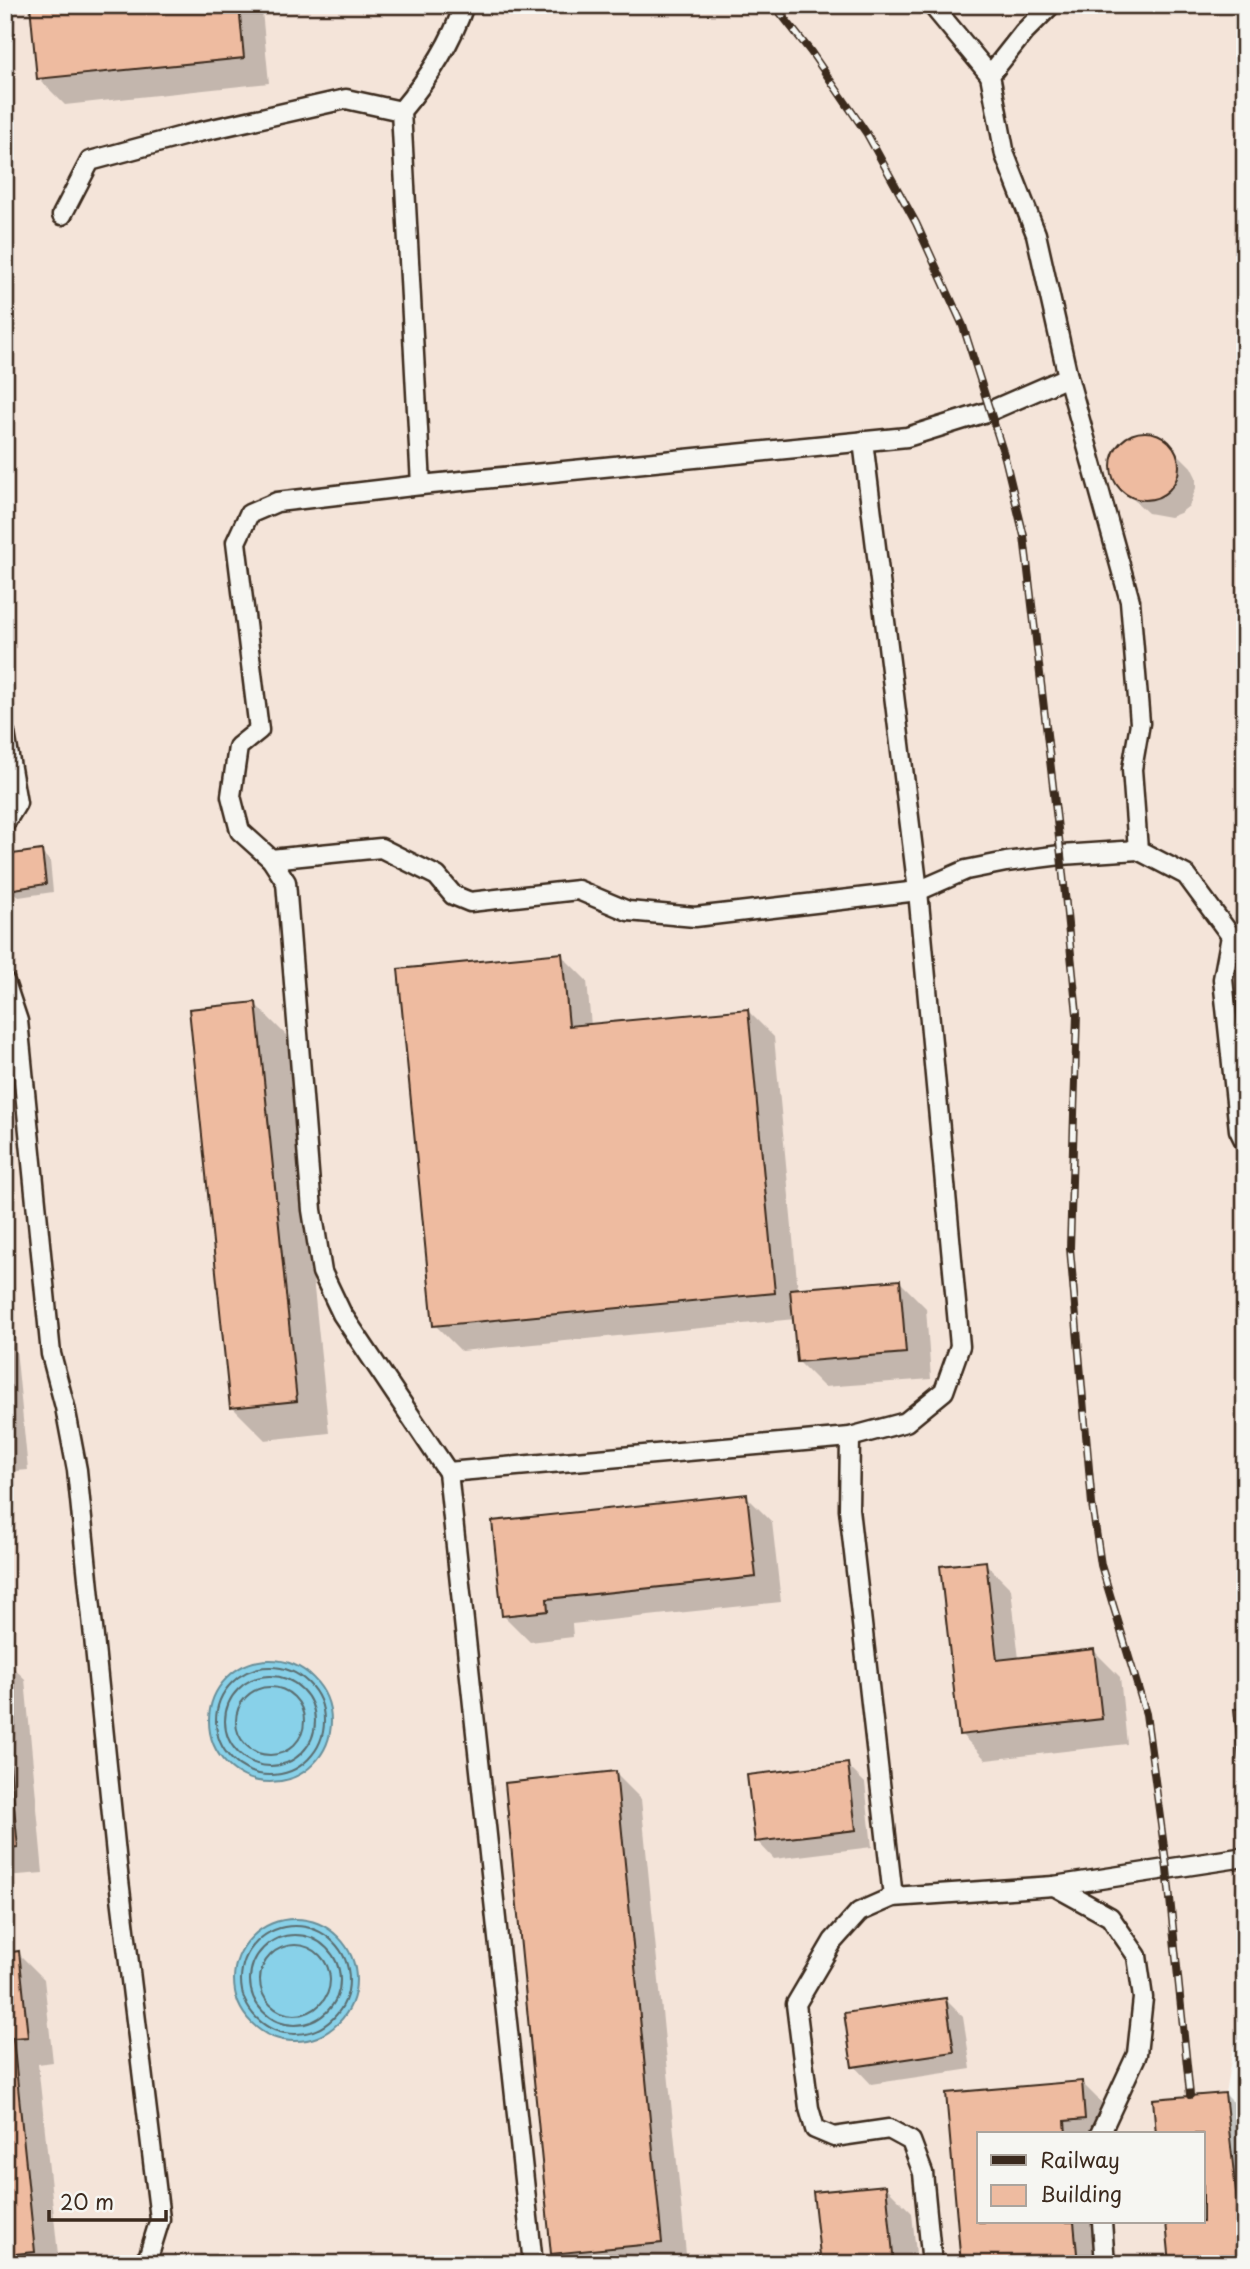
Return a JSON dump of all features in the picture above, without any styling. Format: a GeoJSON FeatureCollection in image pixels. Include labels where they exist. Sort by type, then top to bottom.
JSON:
{"type":"FeatureCollection","features":[{"type":"Feature","properties":{"kind":"lane"},"geometry":{"type":"LineString","coordinates":[[421,485],[401,111],[426,82],[464,5]]}},
{"type":"Feature","properties":{"kind":"lane"},"geometry":{"type":"LineString","coordinates":[[932,5],[990,75],[1004,155],[1036,234],[1068,377],[1130,601],[1140,723],[1132,769],[1138,850]]}},
{"type":"Feature","properties":{"kind":"lane"},"geometry":{"type":"LineString","coordinates":[[990,75],[1024,32],[1051,5]]}},
{"type":"Feature","properties":{"kind":"lane"},"geometry":{"type":"LineString","coordinates":[[62,215],[90,161],[190,134],[346,99],[401,111]]}},
{"type":"Feature","properties":{"kind":"lane"},"geometry":{"type":"LineString","coordinates":[[533,2264],[448,1472],[342,1314],[323,1272],[312,1210],[286,883],[271,859],[240,831],[232,796],[238,747],[259,730],[236,542],[249,514],[277,502],[421,485],[907,437],[990,411],[1068,377]]}},
{"type":"Feature","properties":{"kind":"lane"},"geometry":{"type":"LineString","coordinates":[[448,1472],[850,1437],[906,1422],[944,1391],[960,1346],[918,891],[863,441]]}},
{"type":"Feature","properties":{"kind":"lane"},"geometry":{"type":"LineString","coordinates":[[5,733],[17,803],[5,823]]}},
{"type":"Feature","properties":{"kind":"lane"},"geometry":{"type":"LineString","coordinates":[[271,859],[381,848],[437,876],[453,895],[470,902],[578,890],[628,911],[695,917],[918,891],[966,870],[1006,862],[1138,850],[1186,875],[1238,932],[1223,979],[1239,1130],[1245,1142]]}},
{"type":"Feature","properties":{"kind":"lane"},"geometry":{"type":"LineString","coordinates":[[5,982],[18,1021],[51,1354],[77,1470],[117,1864],[160,2219],[148,2258],[139,2264]]}},
{"type":"Feature","properties":{"kind":"lane"},"geometry":{"type":"LineString","coordinates":[[850,1437],[849,1509],[893,1896]]}},
{"type":"Feature","properties":{"kind":"lane"},"geometry":{"type":"LineString","coordinates":[[932,2264],[923,2173],[911,2141],[889,2129],[834,2137],[815,2129],[809,2108],[796,2004],[833,1941],[859,1912],[893,1896],[1054,1886],[1245,1857]]}},
{"type":"Feature","properties":{"kind":"lane"},"geometry":{"type":"LineString","coordinates":[[1054,1886],[1110,1917],[1136,1956],[1143,1998],[1138,2054],[1101,2132]]}},
{"type":"Feature","properties":{"kind":"lane"},"geometry":{"type":"LineString","coordinates":[[1102,2224],[1105,2264]]}},
{"type":"Feature","properties":{"kind":"shaded area"},"geometry":{"type":"Polygon","coordinates":[[[5,5],[1245,5],[1245,1982],[1225,2093],[1244,2264],[5,2264],[5,5]]]}},
{"type":"Feature","properties":{"kind":"water"},"geometry":{"type":"Polygon","coordinates":[[[270,1660],[293,1665],[313,1678],[326,1698],[331,1721],[326,1744],[313,1764],[293,1777],[270,1782],[247,1777],[227,1764],[214,1744],[209,1721],[214,1698],[227,1678],[247,1665],[270,1660]]]}},
{"type":"Feature","properties":{"kind":"water"},"geometry":{"type":"Polygon","coordinates":[[[295,1919],[318,1924],[338,1937],[351,1957],[356,1980],[351,2003],[338,2023],[318,2036],[295,2041],[272,2036],[252,2023],[239,2003],[234,1980],[239,1957],[252,1937],[272,1924],[295,1919]]]}},
{"type":"Feature","properties":{"kind":"building"},"geometry":{"type":"Polygon","coordinates":[[[30,5],[239,5],[244,58],[37,79],[30,5]]]}},
{"type":"Feature","properties":{"kind":"building"},"geometry":{"type":"Polygon","coordinates":[[[1145,432],[1158,435],[1169,442],[1176,453],[1179,466],[1176,479],[1169,490],[1158,497],[1145,500],[1132,497],[1121,490],[1114,479],[1111,466],[1114,453],[1121,442],[1132,435],[1145,432]]]}},
{"type":"Feature","properties":{"kind":"building"},"geometry":{"type":"Polygon","coordinates":[[[42,850],[46,884],[8,890],[5,855],[42,850]]]}},
{"type":"Feature","properties":{"kind":"building"},"geometry":{"type":"Polygon","coordinates":[[[562,953],[569,1026],[748,1009],[775,1293],[433,1326],[398,969],[562,953]]]}},
{"type":"Feature","properties":{"kind":"building"},"geometry":{"type":"Polygon","coordinates":[[[256,1002],[297,1401],[230,1408],[189,1009],[256,1002]]]}},
{"type":"Feature","properties":{"kind":"building"},"geometry":{"type":"Polygon","coordinates":[[[900,1280],[906,1353],[797,1362],[790,1289],[900,1280]]]}},
{"type":"Feature","properties":{"kind":"building"},"geometry":{"type":"Polygon","coordinates":[[[747,1494],[756,1577],[547,1599],[548,1611],[502,1616],[492,1521],[747,1494]]]}},
{"type":"Feature","properties":{"kind":"building"},"geometry":{"type":"Polygon","coordinates":[[[986,1561],[997,1660],[1094,1649],[1102,1719],[959,1735],[940,1566],[986,1561]]]}},
{"type":"Feature","properties":{"kind":"building"},"geometry":{"type":"Polygon","coordinates":[[[1245,1708],[1245,1757],[1239,1758],[1234,1709],[1245,1708]]]}},
{"type":"Feature","properties":{"kind":"building"},"geometry":{"type":"Polygon","coordinates":[[[5,1713],[18,1848],[5,1849],[5,1713]]]}},
{"type":"Feature","properties":{"kind":"building"},"geometry":{"type":"Polygon","coordinates":[[[848,1763],[856,1830],[755,1842],[747,1775],[848,1763]]]}},
{"type":"Feature","properties":{"kind":"building"},"geometry":{"type":"Polygon","coordinates":[[[616,1771],[662,2243],[551,2254],[505,1783],[616,1771]]]}},
{"type":"Feature","properties":{"kind":"building"},"geometry":{"type":"Polygon","coordinates":[[[19,1951],[28,2037],[13,2038],[35,2252],[5,2255],[5,1953],[19,1951]]]}},
{"type":"Feature","properties":{"kind":"building"},"geometry":{"type":"Polygon","coordinates":[[[946,1998],[954,2052],[852,2067],[844,2013],[946,1998]]]}},
{"type":"Feature","properties":{"kind":"building"},"geometry":{"type":"Polygon","coordinates":[[[1082,2081],[1085,2119],[1065,2121],[1066,2132],[977,2132],[977,2224],[1074,2224],[1078,2264],[961,2264],[946,2093],[1082,2081]]]}},
{"type":"Feature","properties":{"kind":"building"},"geometry":{"type":"Polygon","coordinates":[[[1225,2093],[1244,2264],[1170,2264],[1166,2224],[1204,2224],[1204,2132],[1156,2132],[1153,2099],[1225,2093]]]}},
{"type":"Feature","properties":{"kind":"building"},"geometry":{"type":"Polygon","coordinates":[[[886,2185],[894,2264],[821,2264],[813,2192],[886,2185]]]}},
{"type":"Feature","properties":{"kind":"railway"},"geometry":{"type":"LineString","coordinates":[[774,5],[811,52],[867,134],[916,223],[963,326],[1005,458],[1024,536],[1077,1014],[1070,1248],[1092,1504],[1101,1565],[1146,1714],[1167,1869],[1190,2095]]}}]}
